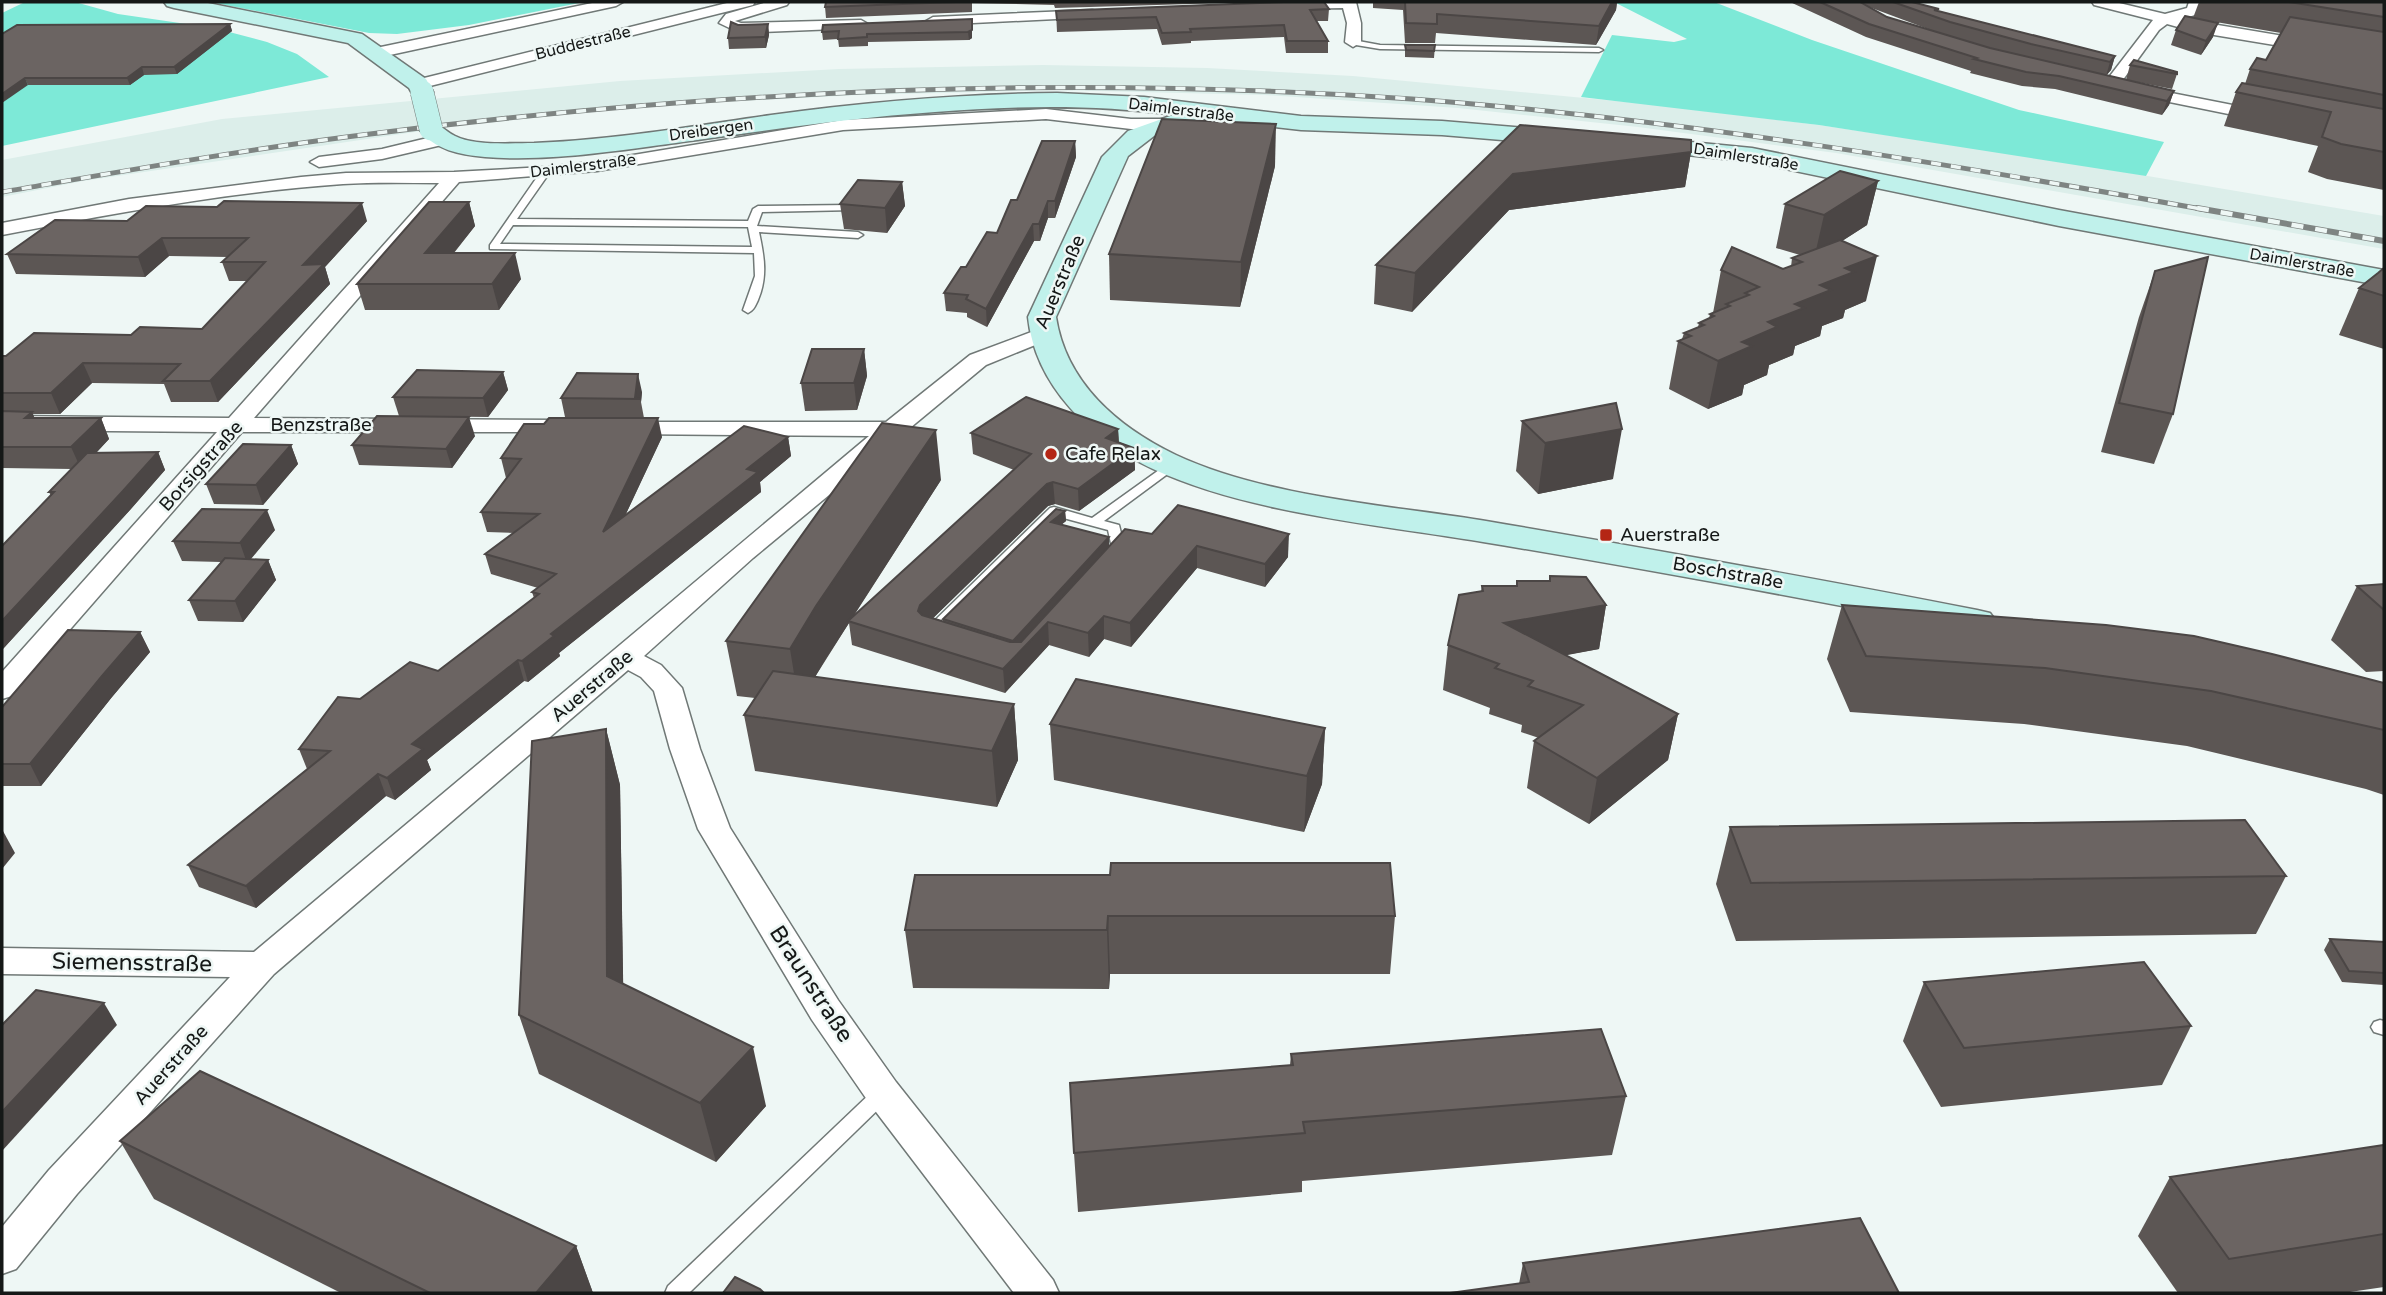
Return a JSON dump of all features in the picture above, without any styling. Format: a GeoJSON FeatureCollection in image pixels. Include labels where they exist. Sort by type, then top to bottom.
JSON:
{"type":"FeatureCollection","features":[{"type":"Feature","properties":{"kind":"street"},"geometry":{"type":"LineString","coordinates":[[2,212],[222,175],[382,154],[435,135],[420,88],[355,38],[174,2]]}},
{"type":"Feature","properties":{"kind":"street"},"geometry":{"type":"LineString","coordinates":[[376,53],[616,2]]}},
{"type":"Feature","properties":{"kind":"street","name":"Buddestraße"},"geometry":{"type":"LineString","coordinates":[[420,88],[748,2]]}},
{"type":"Feature","properties":{"kind":"street"},"geometry":{"type":"LineString","coordinates":[[782,2],[731,17],[726,23],[740,28],[874,24]]}},
{"type":"Feature","properties":{"kind":"street"},"geometry":{"type":"LineString","coordinates":[[1270,6],[1350,2],[1354,23],[1353,42]]}},
{"type":"Feature","properties":{"kind":"street"},"geometry":{"type":"LineString","coordinates":[[2099,2],[2165,19],[2384,58]]}},
{"type":"Feature","properties":{"kind":"street"},"geometry":{"type":"LineString","coordinates":[[2196,2],[2193,11],[2165,19],[2154,27],[2105,84],[2280,119]]}},
{"type":"Feature","properties":{"kind":"street"},"geometry":{"type":"LineString","coordinates":[[915,22],[1108,13]]}},
{"type":"Feature","properties":{"kind":"street","name":"Dreibergen"},"geometry":{"type":"LineString","coordinates":[[435,135],[458,147],[476,150],[546,150],[629,142],[878,108],[986,101],[1101,110]]}},
{"type":"Feature","properties":{"kind":"street","name":"Daimlerstraße"},"geometry":{"type":"LineString","coordinates":[[1101,110],[1130,124],[1164,124]]}},
{"type":"Feature","properties":{"kind":"street","name":"Daimlerstraße"},"geometry":{"type":"LineString","coordinates":[[2,229],[129,205],[301,182],[392,176],[454,177],[545,172],[843,125],[1101,110],[1216,114],[1281,121],[1440,128],[1752,155],[2059,218],[2384,278]]}},
{"type":"Feature","properties":{"kind":"street","name":"Auerstraße"},"geometry":{"type":"LineString","coordinates":[[2,1256],[64,1182],[262,965],[625,658],[744,552],[892,429],[978,360],[1042,334],[1042,317],[1104,177],[1101,110]]}},
{"type":"Feature","properties":{"kind":"street"},"geometry":{"type":"LineString","coordinates":[[1104,177],[1122,145],[1136,134],[1164,124],[1216,114]]}},
{"type":"Feature","properties":{"kind":"street","name":"Borsigstraße"},"geometry":{"type":"LineString","coordinates":[[2,690],[454,177]]}},
{"type":"Feature","properties":{"kind":"street","name":"Boschstraße"},"geometry":{"type":"LineString","coordinates":[[1042,334],[1064,382],[1091,410],[1123,437],[1184,470],[1276,495],[1749,576],[2013,629]]}},
{"type":"Feature","properties":{"kind":"street","name":"Benzstraße"},"geometry":{"type":"LineString","coordinates":[[2,423],[892,429]]}},
{"type":"Feature","properties":{"kind":"street","name":"Braunstraße"},"geometry":{"type":"LineString","coordinates":[[625,658],[651,671],[668,688],[698,789],[714,829],[825,1010],[883,1093],[1038,1293]]}},
{"type":"Feature","properties":{"kind":"street","name":"Siemensstraße"},"geometry":{"type":"LineString","coordinates":[[2,961],[262,965]]}},
{"type":"Feature","properties":{"kind":"lane"},"geometry":{"type":"LineString","coordinates":[[1353,42],[1380,47],[1599,50]]}},
{"type":"Feature","properties":{"kind":"lane"},"geometry":{"type":"LineString","coordinates":[[545,172],[493,247],[759,250]]}},
{"type":"Feature","properties":{"kind":"lane"},"geometry":{"type":"LineString","coordinates":[[748,310],[762,282],[759,250],[753,226],[758,209],[851,208]]}},
{"type":"Feature","properties":{"kind":"lane"},"geometry":{"type":"LineString","coordinates":[[512,222],[753,226],[858,235]]}},
{"type":"Feature","properties":{"kind":"lane"},"geometry":{"type":"LineString","coordinates":[[1095,522],[1173,464]]}},
{"type":"Feature","properties":{"kind":"lane"},"geometry":{"type":"LineString","coordinates":[[1054,511],[1095,522],[1114,528],[1119,549],[1018,660],[930,633],[1054,511]]}},
{"type":"Feature","properties":{"kind":"lane"},"geometry":{"type":"LineString","coordinates":[[675,1293],[883,1093]]}},
{"type":"Feature","properties":{"kind":"shaded area"},"geometry":{"type":"Polygon","coordinates":[[[1043,65],[1207,68],[1353,76],[1647,104],[1819,125],[2053,160],[2384,216],[2384,249],[1836,153],[1638,127],[1458,108],[1265,95],[1056,90],[859,95],[661,105],[455,126],[83,181],[2,197],[2,160],[222,119],[620,81],[839,69],[1043,65]]]}},
{"type":"Feature","properties":{"kind":"green space"},"geometry":{"type":"Polygon","coordinates":[[[25,2],[75,2],[118,14],[214,28],[267,42],[297,54],[329,77],[2,146],[2,13],[25,2]]]}},
{"type":"Feature","properties":{"kind":"green space"},"geometry":{"type":"Polygon","coordinates":[[[210,2],[584,2],[469,25],[397,34],[369,33],[210,2]]]}},
{"type":"Feature","properties":{"kind":"green space"},"geometry":{"type":"Polygon","coordinates":[[[1614,2],[1714,2],[1812,40],[2019,110],[2164,142],[2146,176],[1819,125],[1581,97],[1612,35],[1674,42],[1687,39],[1614,2]]]}},
{"type":"Feature","properties":{"kind":"building"},"geometry":{"type":"Polygon","coordinates":[[[826,2],[955,2],[825,7],[826,2]]]}},
{"type":"Feature","properties":{"kind":"building"},"geometry":{"type":"Polygon","coordinates":[[[1324,2],[1329,9],[1310,10],[1328,41],[1287,41],[1284,25],[1190,29],[1191,32],[1162,33],[1156,17],[1057,20],[1056,11],[1324,2]]]}},
{"type":"Feature","properties":{"kind":"building"},"geometry":{"type":"Polygon","coordinates":[[[1405,2],[1612,2],[1599,26],[1437,14],[1437,24],[1406,23],[1405,2]]]}},
{"type":"Feature","properties":{"kind":"building"},"geometry":{"type":"Polygon","coordinates":[[[1820,2],[1860,2],[1887,17],[1990,48],[2174,91],[2167,101],[1974,59],[1977,58],[1869,24],[1820,2]]]}},
{"type":"Feature","properties":{"kind":"building"},"geometry":{"type":"Polygon","coordinates":[[[1893,2],[1912,2],[2115,56],[2110,62],[2031,44],[1950,22],[1893,2]]]}},
{"type":"Feature","properties":{"kind":"building"},"geometry":{"type":"Polygon","coordinates":[[[2289,2],[2384,2],[2384,17],[2289,2]]]}},
{"type":"Feature","properties":{"kind":"building"},"geometry":{"type":"Polygon","coordinates":[[[2185,16],[2218,23],[2206,41],[2176,30],[2185,16]]]}},
{"type":"Feature","properties":{"kind":"building"},"geometry":{"type":"Polygon","coordinates":[[[2290,17],[2384,32],[2384,95],[2250,69],[2257,58],[2266,60],[2290,17]]]}},
{"type":"Feature","properties":{"kind":"building"},"geometry":{"type":"Polygon","coordinates":[[[972,19],[972,30],[968,32],[867,34],[867,37],[838,39],[839,31],[822,32],[823,25],[972,19]]]}},
{"type":"Feature","properties":{"kind":"building"},"geometry":{"type":"Polygon","coordinates":[[[731,22],[738,25],[768,24],[765,37],[728,38],[731,22]]]}},
{"type":"Feature","properties":{"kind":"building"},"geometry":{"type":"Polygon","coordinates":[[[230,24],[174,67],[142,67],[127,78],[25,78],[2,94],[2,34],[17,25],[230,24]]]}},
{"type":"Feature","properties":{"kind":"building"},"geometry":{"type":"Polygon","coordinates":[[[1405,45],[1435,45],[1434,51],[1406,50],[1405,45]]]}},
{"type":"Feature","properties":{"kind":"building"},"geometry":{"type":"Polygon","coordinates":[[[2134,60],[2177,72],[2177,74],[2130,65],[2134,60]]]}},
{"type":"Feature","properties":{"kind":"building"},"geometry":{"type":"Polygon","coordinates":[[[2242,83],[2384,109],[2384,152],[2341,144],[2322,137],[2331,112],[2236,92],[2242,83]]]}},
{"type":"Feature","properties":{"kind":"building"},"geometry":{"type":"Polygon","coordinates":[[[1162,119],[1276,124],[1241,262],[1109,254],[1162,119]]]}},
{"type":"Feature","properties":{"kind":"building"},"geometry":{"type":"Polygon","coordinates":[[[1520,125],[1691,140],[1691,152],[1513,174],[1415,273],[1376,265],[1520,125]]]}},
{"type":"Feature","properties":{"kind":"building"},"geometry":{"type":"Polygon","coordinates":[[[1042,141],[1075,141],[1055,201],[1048,201],[1039,224],[1033,224],[986,309],[966,299],[968,295],[944,293],[961,267],[966,267],[987,232],[997,233],[1011,200],[1017,200],[1042,141]]]}},
{"type":"Feature","properties":{"kind":"building"},"geometry":{"type":"Polygon","coordinates":[[[1840,171],[1878,181],[1824,215],[1785,204],[1840,171]]]}},
{"type":"Feature","properties":{"kind":"building"},"geometry":{"type":"Polygon","coordinates":[[[858,180],[902,182],[885,208],[840,204],[858,180]]]}},
{"type":"Feature","properties":{"kind":"building"},"geometry":{"type":"Polygon","coordinates":[[[224,201],[362,203],[303,265],[324,264],[210,381],[163,381],[180,364],[83,363],[51,393],[2,393],[2,356],[6,356],[34,333],[131,335],[140,327],[202,329],[265,262],[222,262],[248,238],[162,238],[138,257],[7,254],[55,220],[127,221],[146,206],[217,207],[224,201]]]}},
{"type":"Feature","properties":{"kind":"building"},"geometry":{"type":"Polygon","coordinates":[[[429,202],[469,202],[425,253],[515,253],[492,284],[357,284],[429,202]]]}},
{"type":"Feature","properties":{"kind":"building"},"geometry":{"type":"Polygon","coordinates":[[[1840,240],[1877,256],[1845,268],[1854,272],[1820,285],[1831,290],[1795,304],[1804,308],[1768,322],[1777,327],[1742,342],[1752,346],[1718,361],[1678,341],[1691,336],[1684,333],[1704,325],[1699,323],[1714,316],[1710,314],[1730,306],[1726,304],[1749,295],[1745,293],[1759,287],[1721,270],[1732,247],[1783,269],[1802,262],[1792,258],[1840,240]]]}},
{"type":"Feature","properties":{"kind":"building"},"geometry":{"type":"Polygon","coordinates":[[[2208,257],[2173,414],[2119,403],[2155,271],[2208,257]]]}},
{"type":"Feature","properties":{"kind":"building"},"geometry":{"type":"Polygon","coordinates":[[[2384,268],[2384,296],[2359,288],[2378,273],[2384,268]]]}},
{"type":"Feature","properties":{"kind":"building"},"geometry":{"type":"Polygon","coordinates":[[[812,349],[864,349],[854,383],[801,383],[812,349]]]}},
{"type":"Feature","properties":{"kind":"building"},"geometry":{"type":"Polygon","coordinates":[[[417,370],[503,372],[483,398],[393,397],[417,370]]]}},
{"type":"Feature","properties":{"kind":"building"},"geometry":{"type":"Polygon","coordinates":[[[577,373],[638,374],[635,398],[640,399],[561,398],[577,373]]]}},
{"type":"Feature","properties":{"kind":"building"},"geometry":{"type":"Polygon","coordinates":[[[1026,397],[1118,429],[1106,438],[1134,448],[1078,489],[1053,482],[1047,484],[920,605],[918,611],[922,615],[1010,642],[1021,642],[1125,529],[1152,534],[1178,505],[1289,534],[1265,564],[1197,546],[1130,623],[1104,616],[1088,633],[1048,622],[1003,669],[848,621],[1031,454],[971,433],[1026,397]]]}},
{"type":"Feature","properties":{"kind":"building"},"geometry":{"type":"Polygon","coordinates":[[[1616,403],[1622,429],[1545,443],[1522,421],[1616,403]]]}},
{"type":"Feature","properties":{"kind":"building"},"geometry":{"type":"Polygon","coordinates":[[[2,411],[32,412],[25,418],[101,418],[71,447],[2,447],[2,411]]]}},
{"type":"Feature","properties":{"kind":"building"},"geometry":{"type":"Polygon","coordinates":[[[377,416],[469,417],[446,449],[352,445],[377,416]]]}},
{"type":"Feature","properties":{"kind":"building"},"geometry":{"type":"Polygon","coordinates":[[[549,418],[658,418],[603,532],[744,426],[788,437],[747,469],[758,472],[551,634],[554,636],[522,661],[518,660],[412,744],[423,749],[387,778],[378,774],[246,886],[188,865],[330,751],[299,749],[338,697],[360,699],[410,662],[438,671],[539,594],[532,592],[556,574],[485,554],[539,514],[481,512],[521,459],[501,458],[524,424],[544,424],[549,418]]]}},
{"type":"Feature","properties":{"kind":"building"},"geometry":{"type":"Polygon","coordinates":[[[882,423],[936,430],[816,606],[790,649],[726,641],[882,423]]]}},
{"type":"Feature","properties":{"kind":"building"},"geometry":{"type":"Polygon","coordinates":[[[243,444],[291,445],[256,485],[206,484],[243,444]]]}},
{"type":"Feature","properties":{"kind":"building"},"geometry":{"type":"Polygon","coordinates":[[[158,452],[2,621],[2,546],[54,492],[49,492],[87,453],[158,452]]]}},
{"type":"Feature","properties":{"kind":"building"},"geometry":{"type":"Polygon","coordinates":[[[202,509],[267,510],[240,543],[173,541],[202,509]]]}},
{"type":"Feature","properties":{"kind":"building"},"geometry":{"type":"Polygon","coordinates":[[[1056,509],[1065,511],[1051,522],[1109,537],[1013,641],[943,619],[1056,509]]]}},
{"type":"Feature","properties":{"kind":"building"},"geometry":{"type":"Polygon","coordinates":[[[225,558],[268,560],[235,601],[189,600],[225,558]]]}},
{"type":"Feature","properties":{"kind":"building"},"geometry":{"type":"Polygon","coordinates":[[[1550,576],[1586,577],[1606,605],[1504,623],[1678,714],[1597,778],[1534,741],[1583,705],[1528,686],[1533,681],[1495,668],[1499,664],[1448,645],[1459,595],[1483,591],[1482,586],[1517,586],[1517,581],[1550,581],[1550,576]]]}},
{"type":"Feature","properties":{"kind":"building"},"geometry":{"type":"Polygon","coordinates":[[[2384,584],[2384,610],[2357,586],[2384,584]]]}},
{"type":"Feature","properties":{"kind":"building"},"geometry":{"type":"Polygon","coordinates":[[[1842,605],[2106,625],[2194,636],[2384,683],[2384,730],[2211,691],[2045,668],[1866,656],[1842,605]]]}},
{"type":"Feature","properties":{"kind":"building"},"geometry":{"type":"Polygon","coordinates":[[[68,630],[140,632],[30,764],[2,764],[2,707],[68,630]]]}},
{"type":"Feature","properties":{"kind":"building"},"geometry":{"type":"Polygon","coordinates":[[[773,671],[1014,704],[992,751],[744,715],[773,671]]]}},
{"type":"Feature","properties":{"kind":"building"},"geometry":{"type":"Polygon","coordinates":[[[1076,679],[1325,728],[1307,776],[1050,724],[1076,679]]]}},
{"type":"Feature","properties":{"kind":"building"},"geometry":{"type":"Polygon","coordinates":[[[606,729],[607,976],[753,1047],[700,1103],[519,1015],[532,741],[606,729]]]}},
{"type":"Feature","properties":{"kind":"building"},"geometry":{"type":"Polygon","coordinates":[[[2245,820],[2286,876],[1751,883],[1730,827],[2245,820]]]}},
{"type":"Feature","properties":{"kind":"building"},"geometry":{"type":"Polygon","coordinates":[[[1111,863],[1390,863],[1395,916],[1108,916],[1107,930],[905,930],[915,875],[1110,875],[1111,863]]]}},
{"type":"Feature","properties":{"kind":"building"},"geometry":{"type":"Polygon","coordinates":[[[2330,939],[2384,942],[2384,973],[2349,971],[2330,939]]]}},
{"type":"Feature","properties":{"kind":"building"},"geometry":{"type":"Polygon","coordinates":[[[2144,962],[2191,1026],[1964,1048],[1924,982],[2144,962]]]}},
{"type":"Feature","properties":{"kind":"building"},"geometry":{"type":"Polygon","coordinates":[[[36,990],[104,1003],[2,1112],[2,1025],[36,990]]]}},
{"type":"Feature","properties":{"kind":"building"},"geometry":{"type":"Polygon","coordinates":[[[1601,1029],[1626,1096],[1303,1122],[1305,1133],[1074,1153],[1070,1083],[1293,1065],[1291,1054],[1601,1029]]]}},
{"type":"Feature","properties":{"kind":"building"},"geometry":{"type":"Polygon","coordinates":[[[200,1071],[576,1246],[536,1293],[430,1293],[120,1141],[200,1071]]]}},
{"type":"Feature","properties":{"kind":"building"},"geometry":{"type":"Polygon","coordinates":[[[2384,1145],[2384,1234],[2229,1259],[2170,1177],[2384,1145]]]}},
{"type":"Feature","properties":{"kind":"building"},"geometry":{"type":"Polygon","coordinates":[[[1860,1218],[1899,1293],[1450,1293],[1529,1282],[1523,1263],[1860,1218]]]}},
{"type":"Feature","properties":{"kind":"building"},"geometry":{"type":"Polygon","coordinates":[[[735,1277],[760,1289],[764,1293],[723,1293],[735,1277]]]}},
{"type":"Feature","properties":{"kind":"railway"},"geometry":{"type":"LineString","coordinates":[[2,192],[310,142],[486,120],[617,108],[882,91],[1147,88],[1412,99],[1612,118],[1910,159],[2207,210]]}},
{"type":"Feature","properties":{"kind":"railway"},"geometry":{"type":"LineString","coordinates":[[2197,208],[2384,241]]}},
{"type":"Feature","properties":{"kind":"place","name":"Cafe Relax"},"geometry":{"type":"Point","coordinates":[1051,454]}},
{"type":"Feature","properties":{"kind":"place","name":"Auerstraße"},"geometry":{"type":"Point","coordinates":[1606,535]}}]}
